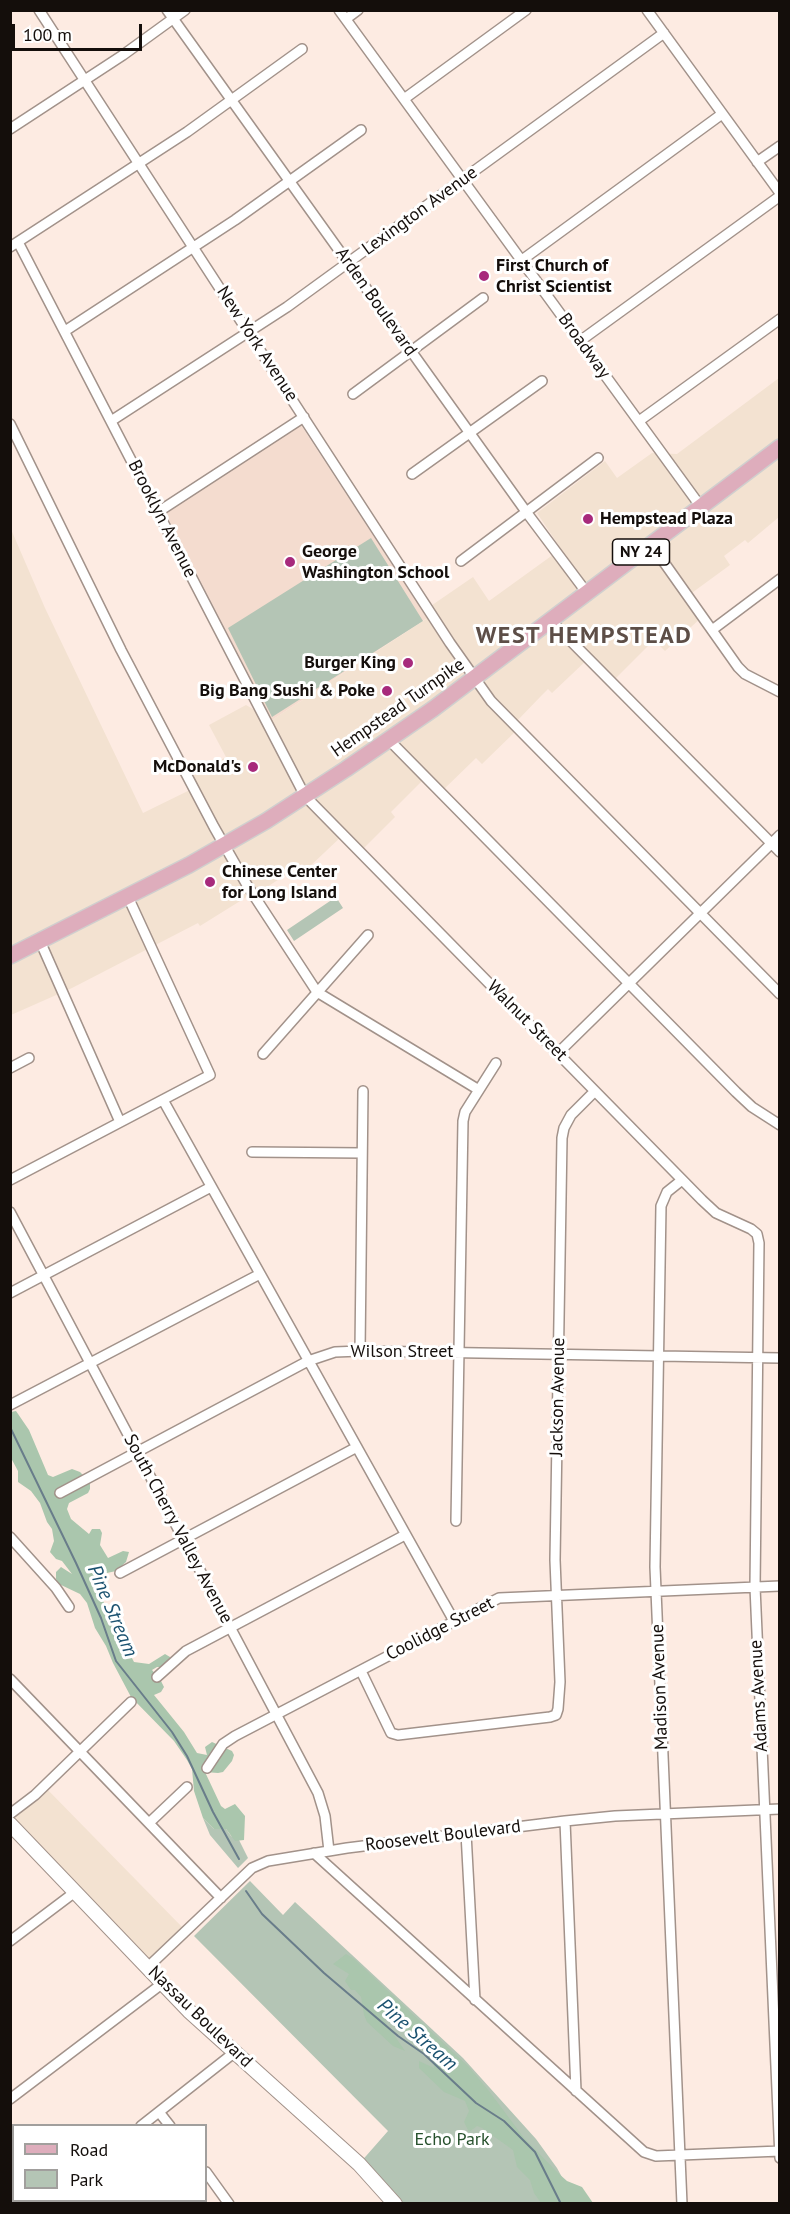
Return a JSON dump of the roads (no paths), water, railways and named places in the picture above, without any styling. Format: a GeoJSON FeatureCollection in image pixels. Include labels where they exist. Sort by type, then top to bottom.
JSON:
{"type":"FeatureCollection","features":[{"type":"Feature","properties":{"kind":"main road","name":"Hempstead Turnpike"},"geometry":{"type":"LineString","coordinates":[[10,956],[128,897],[224,845],[305,796],[389,740],[475,677],[780,447]]}},
{"type":"Feature","properties":{"kind":"main road","name":"Nassau Boulevard"},"geometry":{"type":"LineString","coordinates":[[10,1824],[189,2011],[358,2164],[395,2204]]}},
{"type":"Feature","properties":{"kind":"street","name":"New York Avenue"},"geometry":{"type":"LineString","coordinates":[[39,10],[450,643],[491,701],[780,994]]}},
{"type":"Feature","properties":{"kind":"street"},"geometry":{"type":"LineString","coordinates":[[10,129],[84,80],[170,15],[185,10]]}},
{"type":"Feature","properties":{"kind":"street","name":"Broadway"},"geometry":{"type":"LineString","coordinates":[[339,10],[701,507]]}},
{"type":"Feature","properties":{"kind":"street"},"geometry":{"type":"LineString","coordinates":[[346,20],[358,10]]}},
{"type":"Feature","properties":{"kind":"street"},"geometry":{"type":"LineString","coordinates":[[405,99],[526,10]]}},
{"type":"Feature","properties":{"kind":"street"},"geometry":{"type":"LineString","coordinates":[[580,341],[780,195],[647,10]]}},
{"type":"Feature","properties":{"kind":"street","name":"Arden Boulevard"},"geometry":{"type":"LineString","coordinates":[[170,15],[469,433],[587,593]]}},
{"type":"Feature","properties":{"kind":"street","name":"Lexington Avenue"},"geometry":{"type":"LineString","coordinates":[[111,421],[249,332],[348,263],[664,33]]}},
{"type":"Feature","properties":{"kind":"street"},"geometry":{"type":"LineString","coordinates":[[14,245],[139,163],[302,49]]}},
{"type":"Feature","properties":{"kind":"street"},"geometry":{"type":"LineString","coordinates":[[522,260],[722,114]]}},
{"type":"Feature","properties":{"kind":"street"},"geometry":{"type":"LineString","coordinates":[[64,331],[193,247],[361,130]]}},
{"type":"Feature","properties":{"kind":"street"},"geometry":{"type":"LineString","coordinates":[[757,162],[780,146]]}},
{"type":"Feature","properties":{"kind":"street","name":"Brooklyn Avenue"},"geometry":{"type":"LineString","coordinates":[[14,245],[64,331],[305,796]]}},
{"type":"Feature","properties":{"kind":"street"},"geometry":{"type":"LineString","coordinates":[[353,394],[483,298]]}},
{"type":"Feature","properties":{"kind":"street"},"geometry":{"type":"LineString","coordinates":[[639,422],[780,319]]}},
{"type":"Feature","properties":{"kind":"street"},"geometry":{"type":"LineString","coordinates":[[412,474],[542,381]]}},
{"type":"Feature","properties":{"kind":"street"},"geometry":{"type":"LineString","coordinates":[[158,512],[304,417]]}},
{"type":"Feature","properties":{"kind":"street"},"geometry":{"type":"LineString","coordinates":[[10,424],[121,650],[224,845],[247,885],[317,992],[479,1090]]}},
{"type":"Feature","properties":{"kind":"street"},"geometry":{"type":"LineString","coordinates":[[461,561],[598,458]]}},
{"type":"Feature","properties":{"kind":"street"},"geometry":{"type":"LineString","coordinates":[[651,544],[738,667],[745,674],[780,692]]}},
{"type":"Feature","properties":{"kind":"street"},"geometry":{"type":"LineString","coordinates":[[712,630],[780,579]]}},
{"type":"Feature","properties":{"kind":"street"},"geometry":{"type":"LineString","coordinates":[[550,620],[780,852]]}},
{"type":"Feature","properties":{"kind":"street"},"geometry":{"type":"LineString","coordinates":[[389,740],[736,1092],[752,1107],[780,1125]]}},
{"type":"Feature","properties":{"kind":"street","name":"Walnut Street"},"geometry":{"type":"LineString","coordinates":[[305,796],[716,1213],[757,1234]]}},
{"type":"Feature","properties":{"kind":"street"},"geometry":{"type":"LineString","coordinates":[[558,1053],[780,835]]}},
{"type":"Feature","properties":{"kind":"street"},"geometry":{"type":"LineString","coordinates":[[10,1180],[210,1075],[128,897]]}},
{"type":"Feature","properties":{"kind":"street"},"geometry":{"type":"LineString","coordinates":[[263,1054],[368,935]]}},
{"type":"Feature","properties":{"kind":"street"},"geometry":{"type":"LineString","coordinates":[[40,941],[120,1122]]}},
{"type":"Feature","properties":{"kind":"street"},"geometry":{"type":"LineString","coordinates":[[10,1068],[29,1058]]}},
{"type":"Feature","properties":{"kind":"street"},"geometry":{"type":"LineString","coordinates":[[456,1521],[463,1121],[465,1112],[496,1063]]}},
{"type":"Feature","properties":{"kind":"street"},"geometry":{"type":"LineString","coordinates":[[360,1351],[363,1091]]}},
{"type":"Feature","properties":{"kind":"street","name":"Jackson Avenue"},"geometry":{"type":"LineString","coordinates":[[361,1671],[391,1733],[398,1735],[492,1725],[556,1715],[560,1682],[556,1595],[562,1138],[571,1114],[595,1091]]}},
{"type":"Feature","properties":{"kind":"street"},"geometry":{"type":"LineString","coordinates":[[163,1100],[454,1621]]}},
{"type":"Feature","properties":{"kind":"street"},"geometry":{"type":"LineString","coordinates":[[252,1152],[362,1153]]}},
{"type":"Feature","properties":{"kind":"street","name":"Madison Avenue"},"geometry":{"type":"LineString","coordinates":[[682,1180],[667,1192],[661,1206],[656,1591],[682,2204]]}},
{"type":"Feature","properties":{"kind":"street"},"geometry":{"type":"LineString","coordinates":[[10,1293],[211,1186]]}},
{"type":"Feature","properties":{"kind":"street","name":"South Cherry Valley Avenue"},"geometry":{"type":"LineString","coordinates":[[10,1212],[318,1794],[325,1816],[329,1851]]}},
{"type":"Feature","properties":{"kind":"street","name":"Adams Avenue"},"geometry":{"type":"LineString","coordinates":[[757,1234],[759,1243],[754,1587],[780,2158]]}},
{"type":"Feature","properties":{"kind":"street"},"geometry":{"type":"LineString","coordinates":[[10,1405],[260,1274]]}},
{"type":"Feature","properties":{"kind":"street","name":"Wilson Street"},"geometry":{"type":"LineString","coordinates":[[60,1493],[308,1360],[334,1353],[360,1351],[780,1358]]}},
{"type":"Feature","properties":{"kind":"street"},"geometry":{"type":"LineString","coordinates":[[120,1573],[357,1447]]}},
{"type":"Feature","properties":{"kind":"street"},"geometry":{"type":"LineString","coordinates":[[157,1677],[186,1651],[405,1534]]}},
{"type":"Feature","properties":{"kind":"street"},"geometry":{"type":"LineString","coordinates":[[10,1537],[56,1588],[69,1607]]}},
{"type":"Feature","properties":{"kind":"street","name":"Coolidge Street"},"geometry":{"type":"LineString","coordinates":[[207,1768],[223,1744],[499,1598],[780,1586]]}},
{"type":"Feature","properties":{"kind":"street"},"geometry":{"type":"LineString","coordinates":[[10,1679],[221,1898]]}},
{"type":"Feature","properties":{"kind":"street"},"geometry":{"type":"LineString","coordinates":[[10,1814],[35,1795],[131,1702]]}},
{"type":"Feature","properties":{"kind":"street"},"geometry":{"type":"LineString","coordinates":[[149,1823],[188,1787]]}},
{"type":"Feature","properties":{"kind":"street","name":"Roosevelt Boulevard"},"geometry":{"type":"LineString","coordinates":[[148,1967],[258,1865],[314,1853],[565,1821],[780,1809]]}},
{"type":"Feature","properties":{"kind":"street"},"geometry":{"type":"LineString","coordinates":[[565,1821],[576,2091]]}},
{"type":"Feature","properties":{"kind":"street"},"geometry":{"type":"LineString","coordinates":[[466,1833],[475,2000]]}},
{"type":"Feature","properties":{"kind":"street"},"geometry":{"type":"LineString","coordinates":[[314,1853],[645,2152],[657,2156],[680,2156],[779,2151]]}},
{"type":"Feature","properties":{"kind":"street"},"geometry":{"type":"LineString","coordinates":[[10,1941],[75,1892]]}},
{"type":"Feature","properties":{"kind":"street"},"geometry":{"type":"LineString","coordinates":[[10,2099],[163,1983]]}},
{"type":"Feature","properties":{"kind":"street"},"geometry":{"type":"LineString","coordinates":[[144,2124],[235,2052]]}},
{"type":"Feature","properties":{"kind":"street"},"geometry":{"type":"LineString","coordinates":[[159,2112],[168,2124]]}},
{"type":"Feature","properties":{"kind":"street"},"geometry":{"type":"LineString","coordinates":[[207,2173],[229,2204]]}},
{"type":"Feature","properties":{"kind":"waterway","name":"Pine Stream"},"geometry":{"type":"LineString","coordinates":[[10,1427],[101,1618],[116,1661],[172,1732],[187,1756],[213,1812],[239,1859]]}},
{"type":"Feature","properties":{"kind":"waterway","name":"Pine Stream"},"geometry":{"type":"LineString","coordinates":[[246,1891],[262,1914],[324,1973],[398,2036],[424,2054],[476,2103],[504,2121],[535,2152],[561,2204]]}},
{"type":"Feature","properties":{"kind":"place","name":"First Church of Christ Scientist"},"geometry":{"type":"Point","coordinates":[484,276]}},
{"type":"Feature","properties":{"kind":"place","name":"Hempstead Plaza"},"geometry":{"type":"Point","coordinates":[588,519]}},
{"type":"Feature","properties":{"kind":"place","name":"George Washington School"},"geometry":{"type":"Point","coordinates":[290,562]}},
{"type":"Feature","properties":{"kind":"place","name":"Burger King"},"geometry":{"type":"Point","coordinates":[408,663]}},
{"type":"Feature","properties":{"kind":"place","name":"Big Bang Sushi & Poke"},"geometry":{"type":"Point","coordinates":[387,691]}},
{"type":"Feature","properties":{"kind":"place","name":"McDonald's"},"geometry":{"type":"Point","coordinates":[253,767]}},
{"type":"Feature","properties":{"kind":"place","name":"Chinese Center for Long Island"},"geometry":{"type":"Point","coordinates":[210,882]}},
{"type":"Feature","properties":{"kind":"district","name":"WEST HEMPSTEAD"},"geometry":{"type":"Point","coordinates":[584,636]}},
{"type":"Feature","properties":{"kind":"park label","name":"Echo Park"},"geometry":{"type":"Point","coordinates":[452,2140]}}]}
